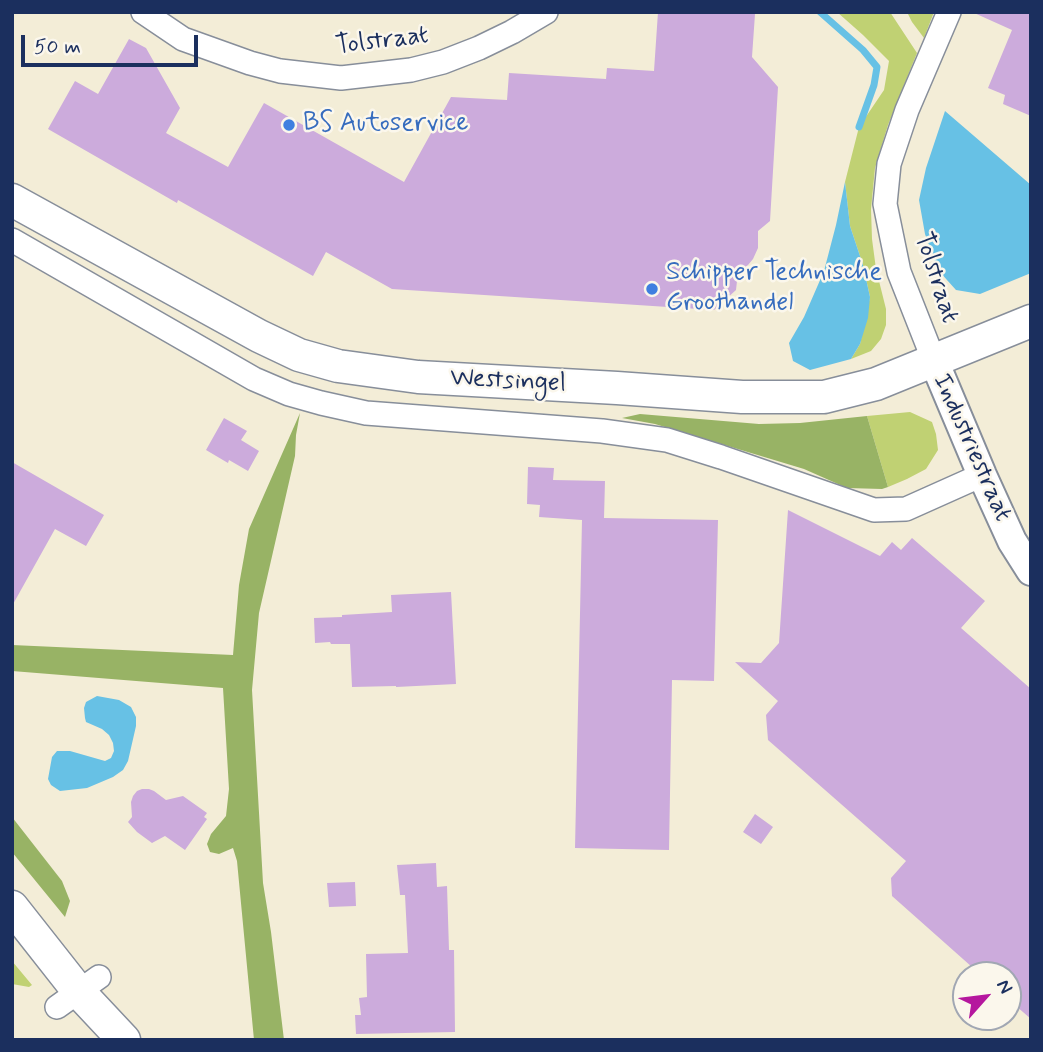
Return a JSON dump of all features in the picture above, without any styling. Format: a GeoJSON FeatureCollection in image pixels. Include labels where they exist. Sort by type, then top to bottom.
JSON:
{"type":"FeatureCollection","features":[{"type":"Feature","properties":{"kind":"main road","name":"Westsingel"},"geometry":{"type":"LineString","coordinates":[[12,200],[259,336],[299,355],[338,366],[432,378],[742,397],[824,397],[876,384],[1031,321]]}},
{"type":"Feature","properties":{"kind":"main road"},"geometry":{"type":"LineString","coordinates":[[12,907],[78,992],[124,1040]]}},
{"type":"Feature","properties":{"kind":"street","name":"Tolstraat"},"geometry":{"type":"LineString","coordinates":[[142,12],[183,39],[250,63],[280,71],[341,78],[411,70],[443,62],[490,43],[546,12]]}},
{"type":"Feature","properties":{"kind":"street","name":"Tolstraat"},"geometry":{"type":"LineString","coordinates":[[934,361],[899,272],[884,204],[890,164],[907,110],[949,12]]}},
{"type":"Feature","properties":{"kind":"street","name":"Westsingel"},"geometry":{"type":"LineString","coordinates":[[12,240],[254,379],[289,394],[321,403],[366,413],[603,431],[667,440],[874,510],[906,509],[982,475]]}},
{"type":"Feature","properties":{"kind":"street","name":"Industriestraat"},"geometry":{"type":"LineString","coordinates":[[934,361],[1012,541],[1031,571]]}},
{"type":"Feature","properties":{"kind":"green space"},"geometry":{"type":"Polygon","coordinates":[[[837,12],[890,12],[917,53],[888,125],[875,168],[871,209],[872,239],[886,309],[886,325],[881,339],[871,351],[851,359],[860,344],[870,297],[850,226],[845,182],[859,127],[884,90],[889,61],[837,12]]]}},
{"type":"Feature","properties":{"kind":"green space"},"geometry":{"type":"Polygon","coordinates":[[[907,12],[934,12],[924,38],[912,22],[907,12]]]}},
{"type":"Feature","properties":{"kind":"green space"},"geometry":{"type":"Polygon","coordinates":[[[910,412],[932,422],[938,450],[926,469],[888,487],[867,416],[910,412]]]}},
{"type":"Feature","properties":{"kind":"green space"},"geometry":{"type":"Polygon","coordinates":[[[300,413],[295,456],[259,613],[252,690],[263,883],[284,1040],[254,1040],[237,861],[233,848],[219,854],[210,852],[207,844],[211,834],[226,816],[229,789],[223,688],[12,671],[12,645],[233,655],[239,585],[249,529],[300,413]]]}},
{"type":"Feature","properties":{"kind":"green space"},"geometry":{"type":"Polygon","coordinates":[[[640,414],[759,424],[867,416],[888,487],[847,488],[804,469],[655,424],[622,418],[640,414]]]}},
{"type":"Feature","properties":{"kind":"green space"},"geometry":{"type":"Polygon","coordinates":[[[12,817],[62,881],[70,901],[65,917],[12,852],[12,817]]]}},
{"type":"Feature","properties":{"kind":"green space"},"geometry":{"type":"Polygon","coordinates":[[[12,961],[32,985],[29,987],[12,984],[12,961]]]}},
{"type":"Feature","properties":{"kind":"water"},"geometry":{"type":"Polygon","coordinates":[[[945,111],[1031,185],[1031,273],[980,294],[956,290],[938,270],[925,234],[919,200],[926,168],[945,111]]]}},
{"type":"Feature","properties":{"kind":"water"},"geometry":{"type":"Polygon","coordinates":[[[845,182],[850,226],[870,297],[868,318],[860,344],[851,359],[810,370],[793,361],[789,343],[804,317],[824,271],[845,182]]]}},
{"type":"Feature","properties":{"kind":"water"},"geometry":{"type":"Polygon","coordinates":[[[97,696],[119,700],[131,707],[136,717],[128,761],[123,770],[113,777],[87,788],[60,791],[51,785],[48,779],[52,757],[57,751],[70,751],[105,761],[111,758],[114,751],[109,735],[86,722],[86,702],[97,696]]]}},
{"type":"Feature","properties":{"kind":"building"},"geometry":{"type":"Polygon","coordinates":[[[658,12],[755,14],[752,57],[778,87],[770,221],[758,231],[758,248],[748,265],[738,272],[736,290],[714,310],[392,289],[326,252],[313,276],[178,200],[177,203],[48,129],[75,81],[98,94],[129,39],[146,48],[180,108],[166,133],[228,167],[264,103],[404,182],[451,97],[507,100],[509,73],[606,79],[607,68],[654,71],[658,12]]]}},
{"type":"Feature","properties":{"kind":"building"},"geometry":{"type":"Polygon","coordinates":[[[972,12],[1031,12],[1031,116],[1003,104],[1005,95],[988,88],[1012,30],[972,12]]]}},
{"type":"Feature","properties":{"kind":"building"},"geometry":{"type":"Polygon","coordinates":[[[224,418],[247,431],[241,440],[259,451],[248,471],[206,450],[224,418]]]}},
{"type":"Feature","properties":{"kind":"building"},"geometry":{"type":"Polygon","coordinates":[[[12,462],[104,515],[86,546],[55,529],[12,606],[12,462]]]}},
{"type":"Feature","properties":{"kind":"building"},"geometry":{"type":"Polygon","coordinates":[[[528,467],[554,468],[553,480],[605,481],[604,518],[718,520],[714,681],[672,680],[669,850],[575,848],[582,520],[539,517],[540,505],[527,504],[528,467]]]}},
{"type":"Feature","properties":{"kind":"building"},"geometry":{"type":"Polygon","coordinates":[[[788,510],[880,556],[892,542],[901,550],[912,538],[985,601],[961,628],[1031,689],[1031,1019],[1022,1011],[1022,961],[965,961],[892,896],[891,878],[906,861],[768,740],[766,715],[778,701],[735,662],[761,663],[779,643],[788,510]]]}},
{"type":"Feature","properties":{"kind":"building"},"geometry":{"type":"Polygon","coordinates":[[[451,592],[456,684],[352,687],[350,644],[315,643],[314,618],[392,612],[391,595],[451,592]]]}},
{"type":"Feature","properties":{"kind":"building"},"geometry":{"type":"Polygon","coordinates":[[[142,789],[154,791],[166,800],[183,796],[207,813],[204,817],[207,819],[185,850],[165,836],[152,843],[128,822],[132,817],[133,796],[142,789]]]}},
{"type":"Feature","properties":{"kind":"building"},"geometry":{"type":"Polygon","coordinates":[[[755,814],[773,827],[761,844],[743,832],[755,814]]]}},
{"type":"Feature","properties":{"kind":"building"},"geometry":{"type":"Polygon","coordinates":[[[436,863],[437,887],[447,886],[449,950],[454,950],[455,1032],[356,1034],[355,1015],[361,1015],[359,998],[367,997],[366,954],[408,953],[405,895],[400,895],[397,865],[436,863]]]}},
{"type":"Feature","properties":{"kind":"building"},"geometry":{"type":"Polygon","coordinates":[[[355,882],[356,906],[329,907],[327,883],[355,882]]]}},
{"type":"Feature","properties":{"kind":"waterway"},"geometry":{"type":"LineString","coordinates":[[820,12],[863,50],[877,67],[874,85],[859,127]]}},
{"type":"Feature","properties":{"kind":"place","name":"BS Autoservice"},"geometry":{"type":"Point","coordinates":[289,125]}},
{"type":"Feature","properties":{"kind":"place","name":"Schipper Technische Groothandel"},"geometry":{"type":"Point","coordinates":[652,289]}}]}
